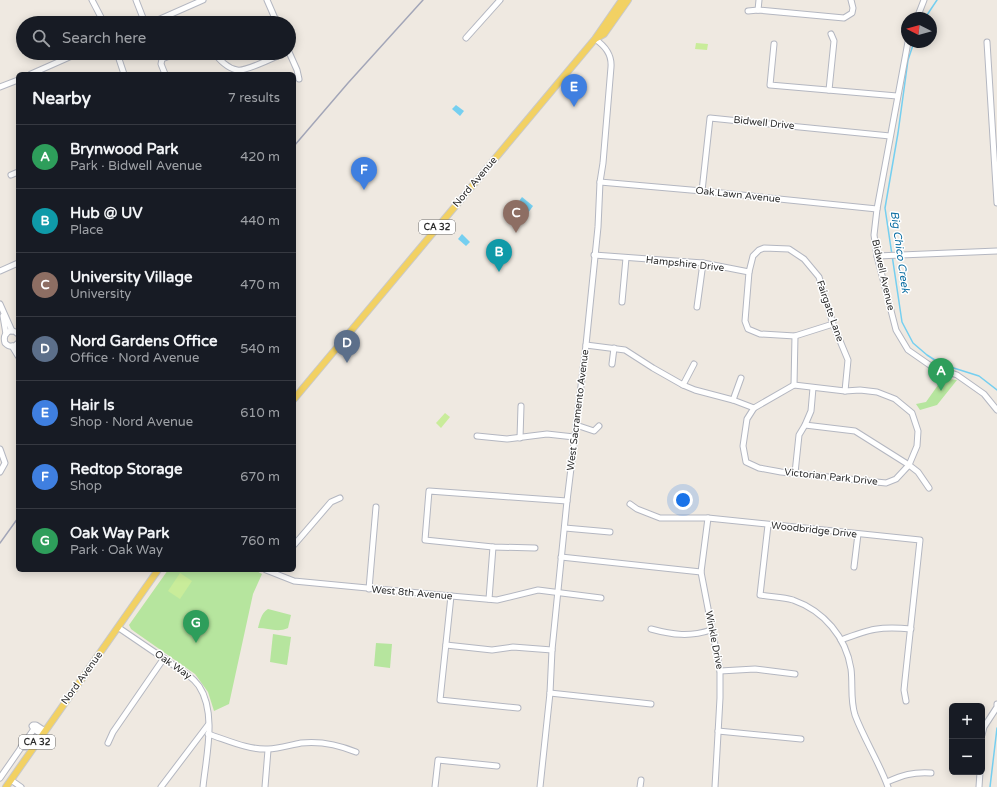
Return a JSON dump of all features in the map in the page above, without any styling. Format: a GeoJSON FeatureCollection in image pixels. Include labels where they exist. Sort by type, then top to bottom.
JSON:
{"type":"FeatureCollection","features":[{"type":"Feature","properties":{"kind":"main road","name":"Nord Avenue"},"geometry":{"type":"LineString","coordinates":[[296,397],[595,39],[622,0]]}},
{"type":"Feature","properties":{"kind":"main road","name":"Nord Avenue"},"geometry":{"type":"LineString","coordinates":[[595,39],[604,34],[628,0]]}},
{"type":"Feature","properties":{"kind":"main road","name":"Nord Avenue"},"geometry":{"type":"LineString","coordinates":[[6,787],[119,628],[157,572]]}},
{"type":"Feature","properties":{"kind":"street"},"geometry":{"type":"LineString","coordinates":[[92,0],[100,16]]}},
{"type":"Feature","properties":{"kind":"street"},"geometry":{"type":"LineString","coordinates":[[136,0],[142,16]]}},
{"type":"Feature","properties":{"kind":"street"},"geometry":{"type":"LineString","coordinates":[[167,16],[203,0]]}},
{"type":"Feature","properties":{"kind":"street"},"geometry":{"type":"LineString","coordinates":[[267,0],[274,16]]}},
{"type":"Feature","properties":{"kind":"street"},"geometry":{"type":"LineString","coordinates":[[466,38],[500,0]]}},
{"type":"Feature","properties":{"kind":"street"},"geometry":{"type":"LineString","coordinates":[[758,0],[758,10]]}},
{"type":"Feature","properties":{"kind":"street"},"geometry":{"type":"LineString","coordinates":[[748,11],[758,10],[844,18],[852,13],[853,8],[851,0]]}},
{"type":"Feature","properties":{"kind":"street"},"geometry":{"type":"LineString","coordinates":[[919,12],[924,0]]}},
{"type":"Feature","properties":{"kind":"street"},"geometry":{"type":"LineString","coordinates":[[829,90],[834,41],[831,34]]}},
{"type":"Feature","properties":{"kind":"street","name":"West Sacramento Avenue"},"geometry":{"type":"LineString","coordinates":[[540,787],[567,502],[586,345],[598,227],[600,182],[612,60],[602,44],[595,39]]}},
{"type":"Feature","properties":{"kind":"street"},"geometry":{"type":"LineString","coordinates":[[987,42],[997,203]]}},
{"type":"Feature","properties":{"kind":"street"},"geometry":{"type":"LineString","coordinates":[[774,44],[770,85],[897,96]]}},
{"type":"Feature","properties":{"kind":"street","name":"Bidwell Avenue"},"geometry":{"type":"LineString","coordinates":[[907,48],[876,208],[874,235],[877,256],[896,330],[908,350],[931,366],[958,375],[984,394],[997,410]]}},
{"type":"Feature","properties":{"kind":"street"},"geometry":{"type":"LineString","coordinates":[[36,72],[63,60]]}},
{"type":"Feature","properties":{"kind":"street"},"geometry":{"type":"LineString","coordinates":[[119,60],[123,72]]}},
{"type":"Feature","properties":{"kind":"street"},"geometry":{"type":"LineString","coordinates":[[162,60],[161,64],[164,72]]}},
{"type":"Feature","properties":{"kind":"street"},"geometry":{"type":"LineString","coordinates":[[222,60],[229,67],[238,70],[267,60]]}},
{"type":"Feature","properties":{"kind":"street"},"geometry":{"type":"LineString","coordinates":[[293,60],[299,79]]}},
{"type":"Feature","properties":{"kind":"street"},"geometry":{"type":"LineString","coordinates":[[0,88],[16,81]]}},
{"type":"Feature","properties":{"kind":"street","name":"Bidwell Drive"},"geometry":{"type":"LineString","coordinates":[[702,191],[710,118],[890,136]]}},
{"type":"Feature","properties":{"kind":"street"},"geometry":{"type":"LineString","coordinates":[[12,175],[16,173]]}},
{"type":"Feature","properties":{"kind":"street","name":"Oak Lawn Avenue"},"geometry":{"type":"LineString","coordinates":[[600,182],[876,208]]}},
{"type":"Feature","properties":{"kind":"street","name":"Fairgate Lane"},"geometry":{"type":"LineString","coordinates":[[749,272],[753,256],[759,250],[764,248],[789,249],[804,259],[819,276],[833,324],[848,360],[845,391]]}},
{"type":"Feature","properties":{"kind":"street"},"geometry":{"type":"LineString","coordinates":[[877,256],[997,251]]}},
{"type":"Feature","properties":{"kind":"street","name":"Hampshire Drive"},"geometry":{"type":"LineString","coordinates":[[594,256],[703,263],[749,272]]}},
{"type":"Feature","properties":{"kind":"street"},"geometry":{"type":"LineString","coordinates":[[622,302],[626,258]]}},
{"type":"Feature","properties":{"kind":"street"},"geometry":{"type":"LineString","coordinates":[[697,306],[703,263]]}},
{"type":"Feature","properties":{"kind":"street"},"geometry":{"type":"LineString","coordinates":[[0,271],[16,264]]}},
{"type":"Feature","properties":{"kind":"street"},"geometry":{"type":"LineString","coordinates":[[749,272],[745,321],[748,329],[760,334],[795,336],[833,324]]}},
{"type":"Feature","properties":{"kind":"street"},"geometry":{"type":"LineString","coordinates":[[0,305],[16,332],[3,336]]}},
{"type":"Feature","properties":{"kind":"street"},"geometry":{"type":"LineString","coordinates":[[0,305],[3,336],[2,343],[12,346],[16,353]]}},
{"type":"Feature","properties":{"kind":"street"},"geometry":{"type":"LineString","coordinates":[[586,345],[625,350],[683,385],[754,408],[794,385],[795,336]]}},
{"type":"Feature","properties":{"kind":"street"},"geometry":{"type":"LineString","coordinates":[[12,346],[16,344]]}},
{"type":"Feature","properties":{"kind":"street"},"geometry":{"type":"LineString","coordinates":[[612,364],[614,348]]}},
{"type":"Feature","properties":{"kind":"street"},"geometry":{"type":"LineString","coordinates":[[683,385],[694,364]]}},
{"type":"Feature","properties":{"kind":"street"},"geometry":{"type":"LineString","coordinates":[[732,400],[741,378]]}},
{"type":"Feature","properties":{"kind":"street","name":"Victorian Park Drive"},"geometry":{"type":"LineString","coordinates":[[754,408],[747,418],[743,446],[746,462],[759,468],[814,476],[886,483],[896,479],[909,465],[917,446],[918,431],[912,413],[895,400],[877,392],[860,390],[845,391],[794,385]]}},
{"type":"Feature","properties":{"kind":"street"},"geometry":{"type":"LineString","coordinates":[[795,473],[799,435],[811,410],[813,388]]}},
{"type":"Feature","properties":{"kind":"street"},"geometry":{"type":"LineString","coordinates":[[520,406],[520,438]]}},
{"type":"Feature","properties":{"kind":"street"},"geometry":{"type":"LineString","coordinates":[[805,424],[855,431],[909,465],[918,472],[929,488]]}},
{"type":"Feature","properties":{"kind":"street"},"geometry":{"type":"LineString","coordinates":[[576,425],[594,431],[599,426]]}},
{"type":"Feature","properties":{"kind":"street"},"geometry":{"type":"LineString","coordinates":[[478,436],[507,439],[547,434],[574,437]]}},
{"type":"Feature","properties":{"kind":"street"},"geometry":{"type":"LineString","coordinates":[[0,449],[6,463],[0,472]]}},
{"type":"Feature","properties":{"kind":"street"},"geometry":{"type":"LineString","coordinates":[[535,548],[493,547],[425,540],[429,490],[567,502]]}},
{"type":"Feature","properties":{"kind":"street"},"geometry":{"type":"LineString","coordinates":[[296,543],[331,502],[340,498]]}},
{"type":"Feature","properties":{"kind":"street","name":"Woodbridge Drive"},"geometry":{"type":"LineString","coordinates":[[630,504],[637,509],[660,518],[708,518],[920,540],[910,630]]}},
{"type":"Feature","properties":{"kind":"street"},"geometry":{"type":"LineString","coordinates":[[369,589],[376,507]]}},
{"type":"Feature","properties":{"kind":"street","name":"Winkle Drive"},"geometry":{"type":"LineString","coordinates":[[708,518],[700,572],[711,630],[716,645],[720,671],[715,787]]}},
{"type":"Feature","properties":{"kind":"street"},"geometry":{"type":"LineString","coordinates":[[768,525],[760,595],[792,600],[813,610],[831,624],[841,640],[850,662],[851,695],[855,715],[887,785],[905,774],[931,773]]}},
{"type":"Feature","properties":{"kind":"street"},"geometry":{"type":"LineString","coordinates":[[565,528],[610,532]]}},
{"type":"Feature","properties":{"kind":"street"},"geometry":{"type":"LineString","coordinates":[[854,567],[858,534]]}},
{"type":"Feature","properties":{"kind":"street"},"geometry":{"type":"LineString","coordinates":[[489,599],[493,547]]}},
{"type":"Feature","properties":{"kind":"street"},"geometry":{"type":"LineString","coordinates":[[562,557],[700,572]]}},
{"type":"Feature","properties":{"kind":"street","name":"West 8th Avenue"},"geometry":{"type":"LineString","coordinates":[[275,572],[294,581],[498,600],[538,590],[600,598]]}},
{"type":"Feature","properties":{"kind":"street"},"geometry":{"type":"LineString","coordinates":[[451,596],[440,700],[518,708]]}},
{"type":"Feature","properties":{"kind":"street","name":"Oak Way"},"geometry":{"type":"LineString","coordinates":[[119,628],[188,675],[198,684],[207,703],[209,724],[203,787]]}},
{"type":"Feature","properties":{"kind":"street"},"geometry":{"type":"LineString","coordinates":[[841,640],[878,628],[910,630],[904,690],[906,701]]}},
{"type":"Feature","properties":{"kind":"street"},"geometry":{"type":"LineString","coordinates":[[651,629],[662,633],[684,635],[698,634],[711,630]]}},
{"type":"Feature","properties":{"kind":"street"},"geometry":{"type":"LineString","coordinates":[[446,645],[492,650],[514,647],[552,650]]}},
{"type":"Feature","properties":{"kind":"street"},"geometry":{"type":"LineString","coordinates":[[108,744],[113,732],[164,658]]}},
{"type":"Feature","properties":{"kind":"street"},"geometry":{"type":"LineString","coordinates":[[720,671],[755,669],[795,674]]}},
{"type":"Feature","properties":{"kind":"street"},"geometry":{"type":"LineString","coordinates":[[550,693],[651,704]]}},
{"type":"Feature","properties":{"kind":"street"},"geometry":{"type":"LineString","coordinates":[[985,725],[997,708],[997,704]]}},
{"type":"Feature","properties":{"kind":"street"},"geometry":{"type":"LineString","coordinates":[[161,787],[209,724]]}},
{"type":"Feature","properties":{"kind":"street"},"geometry":{"type":"LineString","coordinates":[[0,778],[33,727],[36,725],[43,733]]}},
{"type":"Feature","properties":{"kind":"street"},"geometry":{"type":"LineString","coordinates":[[718,731],[801,739]]}},
{"type":"Feature","properties":{"kind":"street"},"geometry":{"type":"LineString","coordinates":[[208,734],[250,748],[268,750],[303,743],[340,746],[356,752]]}},
{"type":"Feature","properties":{"kind":"street"},"geometry":{"type":"LineString","coordinates":[[21,747],[34,746]]}},
{"type":"Feature","properties":{"kind":"street"},"geometry":{"type":"LineString","coordinates":[[265,787],[268,750]]}},
{"type":"Feature","properties":{"kind":"street"},"geometry":{"type":"LineString","coordinates":[[435,787],[438,760],[497,766]]}},
{"type":"Feature","properties":{"kind":"street"},"geometry":{"type":"LineString","coordinates":[[979,787],[980,775]]}},
{"type":"Feature","properties":{"kind":"street"},"geometry":{"type":"LineString","coordinates":[[11,780],[21,787]]}},
{"type":"Feature","properties":{"kind":"street"},"geometry":{"type":"LineString","coordinates":[[640,787],[641,780]]}},
{"type":"Feature","properties":{"kind":"green space"},"geometry":{"type":"Polygon","coordinates":[[[696,43],[708,44],[707,50],[695,49],[696,43]]]}},
{"type":"Feature","properties":{"kind":"green space"},"geometry":{"type":"Polygon","coordinates":[[[943,378],[957,380],[937,405],[920,410],[916,404],[926,402],[943,378]]]}},
{"type":"Feature","properties":{"kind":"green space"},"geometry":{"type":"Polygon","coordinates":[[[445,413],[450,417],[441,428],[436,423],[445,413]]]}},
{"type":"Feature","properties":{"kind":"green space"},"geometry":{"type":"Polygon","coordinates":[[[167,572],[258,572],[262,574],[253,594],[229,704],[214,711],[208,692],[195,674],[135,632],[129,625],[167,572]]]}},
{"type":"Feature","properties":{"kind":"green space"},"geometry":{"type":"Polygon","coordinates":[[[180,573],[192,581],[180,599],[168,591],[180,573]]]}},
{"type":"Feature","properties":{"kind":"green space"},"geometry":{"type":"Polygon","coordinates":[[[268,609],[291,615],[288,628],[277,630],[258,628],[262,615],[268,609]]]}},
{"type":"Feature","properties":{"kind":"green space"},"geometry":{"type":"Polygon","coordinates":[[[273,634],[291,637],[287,665],[270,662],[273,634]]]}},
{"type":"Feature","properties":{"kind":"green space"},"geometry":{"type":"Polygon","coordinates":[[[376,643],[392,644],[390,668],[374,666],[376,643]]]}},
{"type":"Feature","properties":{"kind":"water"},"geometry":{"type":"Polygon","coordinates":[[[456,105],[464,111],[460,116],[452,109],[456,105]]]}},
{"type":"Feature","properties":{"kind":"water"},"geometry":{"type":"Polygon","coordinates":[[[522,197],[533,206],[528,213],[517,204],[522,197]]]}},
{"type":"Feature","properties":{"kind":"water"},"geometry":{"type":"Polygon","coordinates":[[[462,234],[470,242],[466,246],[458,239],[462,234]]]}},
{"type":"Feature","properties":{"kind":"waterway","name":"Big Chico Creek"},"geometry":{"type":"LineString","coordinates":[[929,12],[937,0]]}},
{"type":"Feature","properties":{"kind":"waterway","name":"Big Chico Creek"},"geometry":{"type":"LineString","coordinates":[[912,48],[908,60],[898,133],[885,208],[902,322],[913,343],[927,355],[941,364],[979,376],[997,390]]}},
{"type":"Feature","properties":{"kind":"waterway","name":"Big Chico Creek"},"geometry":{"type":"LineString","coordinates":[[990,787],[997,728]]}},
{"type":"Feature","properties":{"kind":"railway"},"geometry":{"type":"LineString","coordinates":[[296,144],[348,83],[423,0]]}},
{"type":"Feature","properties":{"kind":"railway"},"geometry":{"type":"LineString","coordinates":[[0,543],[16,521]]}},
{"type":"Feature","properties":{"kind":"place","name":"Hair Is"},"geometry":{"type":"Point","coordinates":[574,107]}},
{"type":"Feature","properties":{"kind":"place","name":"Redtop Storage"},"geometry":{"type":"Point","coordinates":[364,190]}},
{"type":"Feature","properties":{"kind":"place","name":"University Village"},"geometry":{"type":"Point","coordinates":[516,233]}},
{"type":"Feature","properties":{"kind":"place","name":"Hub @ UV"},"geometry":{"type":"Point","coordinates":[499,272]}},
{"type":"Feature","properties":{"kind":"place","name":"Nord Gardens Office"},"geometry":{"type":"Point","coordinates":[347,363]}},
{"type":"Feature","properties":{"kind":"place","name":"Brynwood Park"},"geometry":{"type":"Point","coordinates":[941,391]}},
{"type":"Feature","properties":{"kind":"place","name":"Oak Way Park"},"geometry":{"type":"Point","coordinates":[196,643]}}]}
